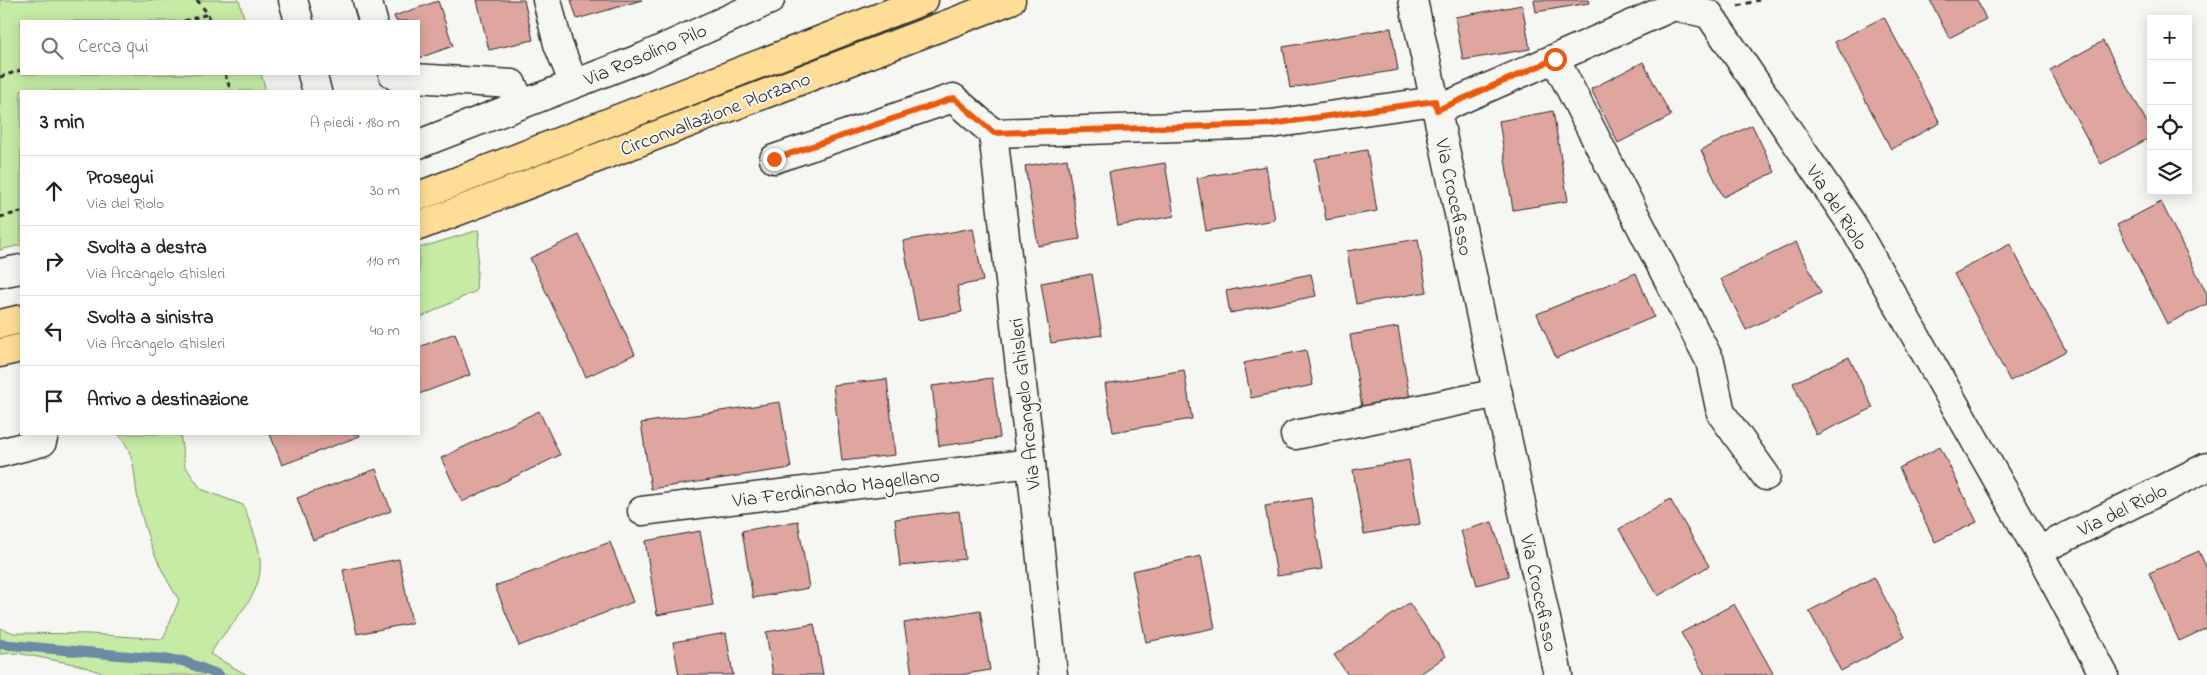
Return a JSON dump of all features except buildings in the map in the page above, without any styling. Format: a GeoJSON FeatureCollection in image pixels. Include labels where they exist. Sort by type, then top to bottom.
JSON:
{"type":"FeatureCollection","features":[{"type":"Feature","properties":{"kind":"highway","name":"Circonvallazione Plorzano"},"geometry":{"type":"LineString","coordinates":[[420,196],[924,0]]}},
{"type":"Feature","properties":{"kind":"highway","name":"Circonvallazione Plorzano"},"geometry":{"type":"LineString","coordinates":[[420,226],[1011,0]]}},
{"type":"Feature","properties":{"kind":"highway"},"geometry":{"type":"LineString","coordinates":[[0,324],[20,319]]}},
{"type":"Feature","properties":{"kind":"highway"},"geometry":{"type":"LineString","coordinates":[[0,353],[20,348]]}},
{"type":"Feature","properties":{"kind":"street"},"geometry":{"type":"LineString","coordinates":[[293,0],[299,20]]}},
{"type":"Feature","properties":{"kind":"street"},"geometry":{"type":"LineString","coordinates":[[367,0],[373,20]]}},
{"type":"Feature","properties":{"kind":"street","name":"Via Rosolino Pilo"},"geometry":{"type":"LineString","coordinates":[[547,0],[558,44],[574,84]]}},
{"type":"Feature","properties":{"kind":"street","name":"Via Rosolino Pilo"},"geometry":{"type":"LineString","coordinates":[[420,144],[644,57],[740,6],[770,0]]}},
{"type":"Feature","properties":{"kind":"street","name":"Via Crocefisso"},"geometry":{"type":"LineString","coordinates":[[1413,0],[1558,675]]}},
{"type":"Feature","properties":{"kind":"street","name":"Via del Riolo"},"geometry":{"type":"LineString","coordinates":[[1436,105],[1555,59],[1674,6],[1709,14],[1853,226],[2038,551],[2104,675]]}},
{"type":"Feature","properties":{"kind":"street"},"geometry":{"type":"LineString","coordinates":[[1555,59],[1710,361],[1721,413],[1766,476]]}},
{"type":"Feature","properties":{"kind":"street"},"geometry":{"type":"LineString","coordinates":[[312,75],[317,90]]}},
{"type":"Feature","properties":{"kind":"street"},"geometry":{"type":"LineString","coordinates":[[395,75],[398,77],[512,84],[521,104]]}},
{"type":"Feature","properties":{"kind":"street"},"geometry":{"type":"LineString","coordinates":[[774,159],[954,98],[994,133],[1271,124],[1436,105]]}},
{"type":"Feature","properties":{"kind":"street","name":"Via Arcangelo Ghisleri"},"geometry":{"type":"LineString","coordinates":[[994,133],[1053,675]]}},
{"type":"Feature","properties":{"kind":"street"},"geometry":{"type":"LineString","coordinates":[[0,274],[20,268]]}},
{"type":"Feature","properties":{"kind":"street"},"geometry":{"type":"LineString","coordinates":[[1295,435],[1498,393]]}},
{"type":"Feature","properties":{"kind":"street"},"geometry":{"type":"LineString","coordinates":[[0,453],[42,442],[44,435]]}},
{"type":"Feature","properties":{"kind":"street","name":"Via Ferdinando Magellano"},"geometry":{"type":"LineString","coordinates":[[642,511],[1031,463]]}},
{"type":"Feature","properties":{"kind":"street","name":"Via del Riolo"},"geometry":{"type":"LineString","coordinates":[[2038,551],[2207,467]]}},
{"type":"Feature","properties":{"kind":"path"},"geometry":{"type":"LineString","coordinates":[[197,0],[208,14],[210,20]]}},
{"type":"Feature","properties":{"kind":"path"},"geometry":{"type":"LineString","coordinates":[[187,20],[208,14]]}},
{"type":"Feature","properties":{"kind":"path"},"geometry":{"type":"LineString","coordinates":[[0,77],[20,70]]}},
{"type":"Feature","properties":{"kind":"path"},"geometry":{"type":"LineString","coordinates":[[225,75],[230,90]]}},
{"type":"Feature","properties":{"kind":"path"},"geometry":{"type":"LineString","coordinates":[[0,217],[20,212]]}},
{"type":"Feature","properties":{"kind":"green space"},"geometry":{"type":"Polygon","coordinates":[[[0,0],[239,0],[245,20],[20,20],[20,75],[261,75],[266,90],[20,90],[20,245],[0,250],[0,0]]]}},
{"type":"Feature","properties":{"kind":"green space"},"geometry":{"type":"Polygon","coordinates":[[[479,230],[476,291],[420,318],[420,248],[479,230]]]}},
{"type":"Feature","properties":{"kind":"green space"},"geometry":{"type":"Polygon","coordinates":[[[119,435],[180,435],[185,466],[201,489],[243,505],[260,556],[258,581],[245,607],[210,654],[247,675],[108,675],[79,665],[17,653],[0,654],[0,628],[14,633],[89,634],[163,639],[179,600],[166,579],[151,545],[140,509],[132,460],[119,435]]]}},
{"type":"Feature","properties":{"kind":"waterway"},"geometry":{"type":"LineString","coordinates":[[0,644],[183,661],[219,675]]}},
{"type":"Feature","properties":{"kind":"route"},"geometry":{"type":"LineString","coordinates":[[774,159],[954,98],[994,133],[1271,124],[1435,101],[1437,110],[1555,59]]}}]}
